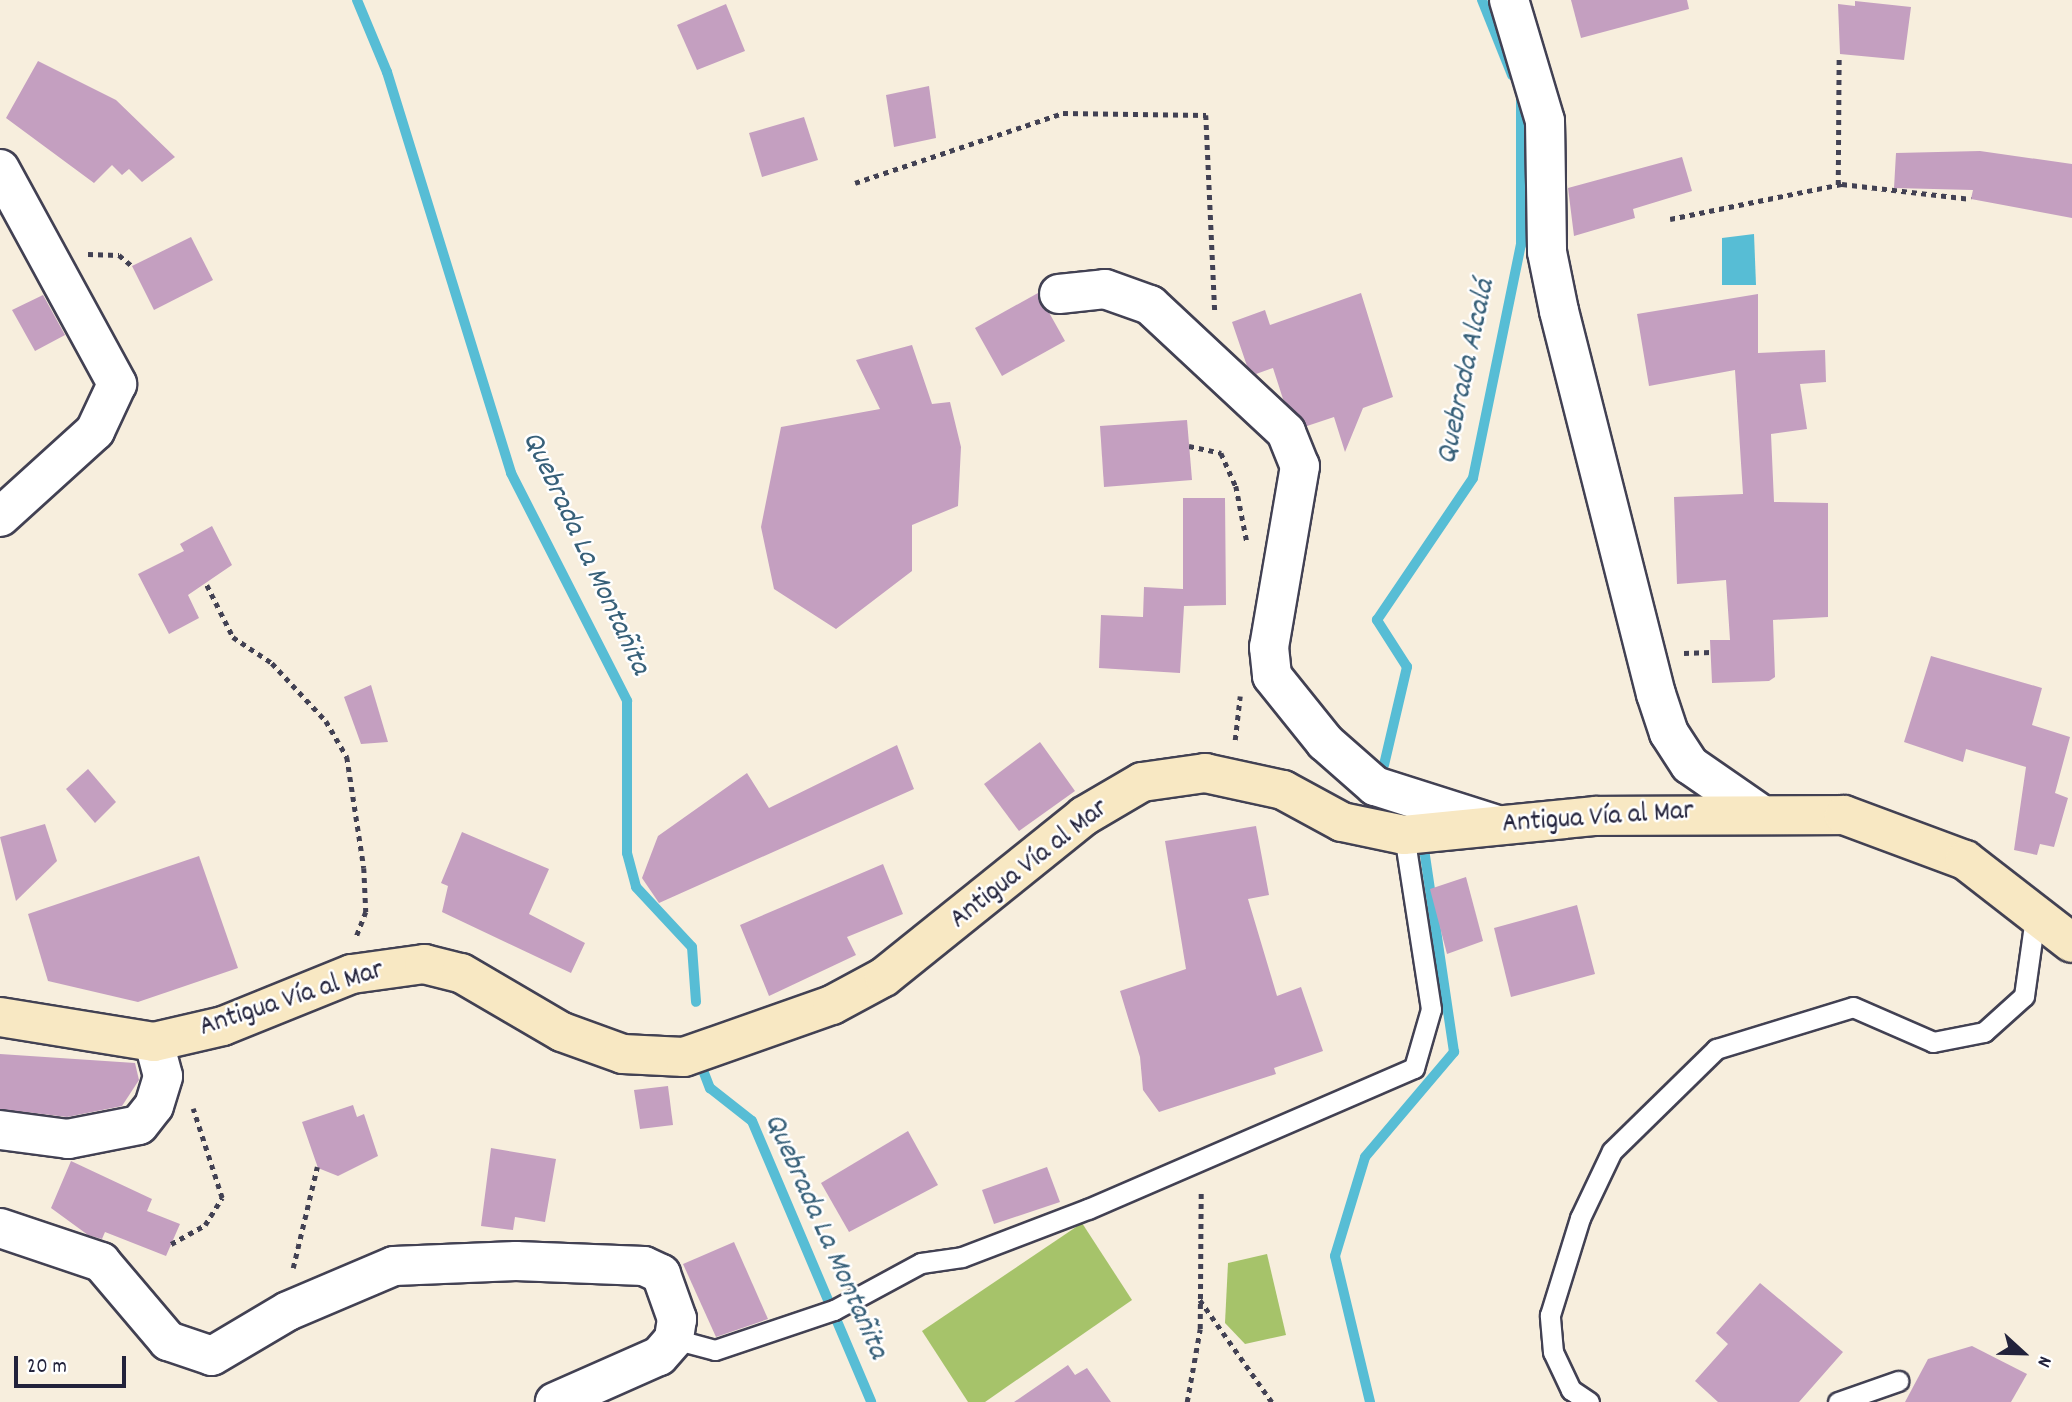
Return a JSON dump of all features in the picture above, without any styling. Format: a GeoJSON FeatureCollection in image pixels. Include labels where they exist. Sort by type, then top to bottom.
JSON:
{"type":"FeatureCollection","features":[{"type":"Feature","properties":{"kind":"main road","name":"Antigua Vía al Mar"},"geometry":{"type":"LineString","coordinates":[[0,1017],[159,1059],[223,1026],[342,978],[424,964],[461,973],[562,1031],[623,1054],[684,1057],[832,1005],[884,977],[1084,816],[1142,782],[1205,773],[1283,790],[1342,821],[1404,835],[1497,825],[1758,812],[1844,815],[1898,830],[1965,860],[2036,910],[2072,943]]}},
{"type":"Feature","properties":{"kind":"street"},"geometry":{"type":"LineString","coordinates":[[1508,0],[1545,121],[1547,252],[1559,311],[1656,694],[1669,733],[1690,765],[1758,812]]}},
{"type":"Feature","properties":{"kind":"street"},"geometry":{"type":"LineString","coordinates":[[0,169],[117,384],[95,431],[0,517]]}},
{"type":"Feature","properties":{"kind":"street"},"geometry":{"type":"LineString","coordinates":[[1059,294],[1105,289],[1150,305],[1216,362],[1286,432],[1300,466],[1269,647],[1272,676],[1325,741],[1375,786],[1497,825]]}},
{"type":"Feature","properties":{"kind":"street"},"geometry":{"type":"LineString","coordinates":[[0,1130],[68,1139],[123,1133],[154,1106],[159,1059]]}},
{"type":"Feature","properties":{"kind":"street"},"geometry":{"type":"LineString","coordinates":[[0,1228],[101,1262],[168,1341],[189,1352],[212,1356],[288,1311],[394,1266],[484,1260],[643,1266],[669,1285],[677,1319],[674,1339],[659,1356],[555,1402]]}},
{"type":"Feature","properties":{"kind":"lane"},"geometry":{"type":"LineString","coordinates":[[674,1339],[715,1350],[835,1310],[921,1263],[962,1257],[1201,1164],[1216,1150],[1350,1100],[1414,1068],[1432,1009],[1404,835]]}},
{"type":"Feature","properties":{"kind":"lane"},"geometry":{"type":"LineString","coordinates":[[1589,1402],[1571,1390],[1553,1353],[1550,1315],[1580,1218],[1612,1151],[1716,1049],[1853,1007],[1933,1042],[1984,1032],[2024,996],[2036,910]]}},
{"type":"Feature","properties":{"kind":"lane"},"geometry":{"type":"LineString","coordinates":[[1838,1402],[1898,1381]]}},
{"type":"Feature","properties":{"kind":"path"},"geometry":{"type":"LineString","coordinates":[[1838,185],[1839,55]]}},
{"type":"Feature","properties":{"kind":"path"},"geometry":{"type":"LineString","coordinates":[[855,183],[1063,113],[1206,115],[1216,362]]}},
{"type":"Feature","properties":{"kind":"path"},"geometry":{"type":"LineString","coordinates":[[1670,219],[1838,185],[1971,199]]}},
{"type":"Feature","properties":{"kind":"path"},"geometry":{"type":"LineString","coordinates":[[207,585],[233,637],[272,663],[326,721],[347,757],[362,830],[366,912],[342,978]]}},
{"type":"Feature","properties":{"kind":"path"},"geometry":{"type":"LineString","coordinates":[[159,1059],[187,1094],[222,1198],[205,1225],[171,1244]]}},
{"type":"Feature","properties":{"kind":"path"},"geometry":{"type":"LineString","coordinates":[[1187,1402],[1200,1300],[1201,1164]]}},
{"type":"Feature","properties":{"kind":"path"},"geometry":{"type":"LineString","coordinates":[[288,1311],[317,1167]]}},
{"type":"Feature","properties":{"kind":"path"},"geometry":{"type":"LineString","coordinates":[[1200,1300],[1272,1402]]}},
{"type":"Feature","properties":{"kind":"green space"},"geometry":{"type":"Polygon","coordinates":[[[1082,1223],[1132,1300],[985,1402],[968,1402],[922,1331],[1082,1223]]]}},
{"type":"Feature","properties":{"kind":"green space"},"geometry":{"type":"Polygon","coordinates":[[[1267,1254],[1286,1335],[1245,1344],[1225,1323],[1228,1263],[1267,1254]]]}},
{"type":"Feature","properties":{"kind":"water"},"geometry":{"type":"Polygon","coordinates":[[[1754,234],[1756,285],[1722,285],[1722,238],[1754,234]]]}},
{"type":"Feature","properties":{"kind":"building"},"geometry":{"type":"Polygon","coordinates":[[[1571,0],[1687,0],[1689,9],[1581,38],[1571,0]]]}},
{"type":"Feature","properties":{"kind":"building"},"geometry":{"type":"Polygon","coordinates":[[[1855,1],[1911,7],[1904,60],[1840,54],[1838,4],[1855,6],[1855,1]]]}},
{"type":"Feature","properties":{"kind":"building"},"geometry":{"type":"Polygon","coordinates":[[[726,4],[745,51],[697,70],[677,25],[726,4]]]}},
{"type":"Feature","properties":{"kind":"building"},"geometry":{"type":"Polygon","coordinates":[[[38,61],[116,100],[175,157],[142,182],[129,169],[122,175],[112,165],[94,183],[6,118],[38,61]]]}},
{"type":"Feature","properties":{"kind":"building"},"geometry":{"type":"Polygon","coordinates":[[[929,86],[936,138],[894,147],[886,95],[929,86]]]}},
{"type":"Feature","properties":{"kind":"building"},"geometry":{"type":"Polygon","coordinates":[[[804,117],[818,160],[762,177],[749,133],[804,117]]]}},
{"type":"Feature","properties":{"kind":"building"},"geometry":{"type":"Polygon","coordinates":[[[1980,151],[2072,164],[2072,218],[1971,199],[1973,190],[1894,188],[1896,153],[1980,151]]]}},
{"type":"Feature","properties":{"kind":"building"},"geometry":{"type":"Polygon","coordinates":[[[1682,157],[1692,191],[1633,209],[1635,218],[1574,236],[1568,188],[1682,157]]]}},
{"type":"Feature","properties":{"kind":"building"},"geometry":{"type":"Polygon","coordinates":[[[191,237],[213,280],[154,310],[132,266],[191,237]]]}},
{"type":"Feature","properties":{"kind":"building"},"geometry":{"type":"Polygon","coordinates":[[[1038,293],[1065,341],[1002,376],[975,328],[1038,293]]]}},
{"type":"Feature","properties":{"kind":"building"},"geometry":{"type":"Polygon","coordinates":[[[1361,293],[1393,397],[1363,408],[1345,452],[1334,417],[1307,426],[1283,399],[1273,368],[1256,374],[1247,366],[1232,322],[1265,310],[1270,325],[1361,293]]]}},
{"type":"Feature","properties":{"kind":"building"},"geometry":{"type":"Polygon","coordinates":[[[1758,294],[1758,353],[1825,350],[1826,382],[1800,384],[1807,429],[1771,434],[1774,502],[1828,503],[1828,617],[1773,620],[1775,677],[1769,681],[1712,683],[1710,640],[1730,640],[1726,580],[1677,584],[1674,497],[1743,494],[1735,370],[1649,386],[1637,314],[1758,294]]]}},
{"type":"Feature","properties":{"kind":"building"},"geometry":{"type":"Polygon","coordinates":[[[43,295],[65,335],[35,351],[12,310],[43,295]]]}},
{"type":"Feature","properties":{"kind":"building"},"geometry":{"type":"Polygon","coordinates":[[[912,345],[932,404],[950,402],[961,447],[958,506],[912,525],[912,571],[836,629],[774,589],[761,527],[781,427],[880,409],[856,360],[912,345]]]}},
{"type":"Feature","properties":{"kind":"building"},"geometry":{"type":"Polygon","coordinates":[[[1187,420],[1192,480],[1104,487],[1100,426],[1187,420]]]}},
{"type":"Feature","properties":{"kind":"building"},"geometry":{"type":"Polygon","coordinates":[[[1183,498],[1225,498],[1226,605],[1184,606],[1180,673],[1099,668],[1101,615],[1143,617],[1144,587],[1183,589],[1183,498]]]}},
{"type":"Feature","properties":{"kind":"building"},"geometry":{"type":"Polygon","coordinates":[[[212,526],[232,565],[188,595],[199,618],[169,634],[138,574],[184,551],[180,544],[212,526]]]}},
{"type":"Feature","properties":{"kind":"building"},"geometry":{"type":"Polygon","coordinates":[[[1931,656],[2042,688],[2032,725],[2070,737],[2055,793],[2068,798],[2054,847],[2040,844],[2037,855],[2014,850],[2026,767],[1966,749],[1963,762],[1904,742],[1931,656]]]}},
{"type":"Feature","properties":{"kind":"building"},"geometry":{"type":"Polygon","coordinates":[[[371,685],[388,742],[361,744],[344,697],[371,685]]]}},
{"type":"Feature","properties":{"kind":"building"},"geometry":{"type":"Polygon","coordinates":[[[1040,742],[1075,791],[1019,831],[984,784],[1040,742]]]}},
{"type":"Feature","properties":{"kind":"building"},"geometry":{"type":"Polygon","coordinates":[[[897,745],[914,789],[659,903],[642,878],[658,836],[747,773],[769,808],[897,745]]]}},
{"type":"Feature","properties":{"kind":"building"},"geometry":{"type":"Polygon","coordinates":[[[88,769],[116,802],[95,823],[66,789],[88,769]]]}},
{"type":"Feature","properties":{"kind":"building"},"geometry":{"type":"Polygon","coordinates":[[[45,824],[57,861],[16,901],[0,837],[45,824]]]}},
{"type":"Feature","properties":{"kind":"building"},"geometry":{"type":"Polygon","coordinates":[[[1256,826],[1269,895],[1248,899],[1277,996],[1301,987],[1323,1051],[1274,1068],[1276,1074],[1159,1112],[1143,1090],[1140,1057],[1120,991],[1186,969],[1165,841],[1256,826]]]}},
{"type":"Feature","properties":{"kind":"building"},"geometry":{"type":"Polygon","coordinates":[[[462,832],[549,869],[529,914],[585,943],[571,973],[442,912],[448,886],[441,883],[462,832]]]}},
{"type":"Feature","properties":{"kind":"building"},"geometry":{"type":"Polygon","coordinates":[[[199,856],[238,968],[138,1002],[48,981],[28,914],[199,856]]]}},
{"type":"Feature","properties":{"kind":"building"},"geometry":{"type":"Polygon","coordinates":[[[883,864],[903,914],[847,937],[856,955],[769,996],[740,925],[883,864]]]}},
{"type":"Feature","properties":{"kind":"building"},"geometry":{"type":"Polygon","coordinates":[[[1466,877],[1483,941],[1447,954],[1430,889],[1466,877]]]}},
{"type":"Feature","properties":{"kind":"building"},"geometry":{"type":"Polygon","coordinates":[[[1577,905],[1595,974],[1511,997],[1494,928],[1577,905]]]}},
{"type":"Feature","properties":{"kind":"building"},"geometry":{"type":"Polygon","coordinates":[[[0,1054],[135,1063],[139,1080],[122,1106],[67,1117],[0,1109],[0,1054]]]}},
{"type":"Feature","properties":{"kind":"building"},"geometry":{"type":"Polygon","coordinates":[[[668,1086],[673,1125],[640,1129],[634,1090],[668,1086]]]}},
{"type":"Feature","properties":{"kind":"building"},"geometry":{"type":"Polygon","coordinates":[[[353,1105],[357,1117],[364,1114],[378,1156],[338,1176],[318,1168],[302,1122],[353,1105]]]}},
{"type":"Feature","properties":{"kind":"building"},"geometry":{"type":"Polygon","coordinates":[[[908,1131],[938,1185],[849,1232],[821,1183],[908,1131]]]}},
{"type":"Feature","properties":{"kind":"building"},"geometry":{"type":"Polygon","coordinates":[[[491,1148],[556,1159],[545,1222],[515,1217],[513,1230],[481,1226],[491,1148]]]}},
{"type":"Feature","properties":{"kind":"building"},"geometry":{"type":"Polygon","coordinates":[[[71,1161],[152,1199],[147,1211],[180,1224],[166,1256],[105,1232],[102,1239],[88,1235],[51,1208],[71,1161]]]}},
{"type":"Feature","properties":{"kind":"building"},"geometry":{"type":"Polygon","coordinates":[[[1047,1167],[1060,1202],[994,1224],[982,1190],[1047,1167]]]}},
{"type":"Feature","properties":{"kind":"building"},"geometry":{"type":"Polygon","coordinates":[[[734,1242],[768,1319],[716,1337],[683,1264],[734,1242]]]}},
{"type":"Feature","properties":{"kind":"building"},"geometry":{"type":"Polygon","coordinates":[[[1760,1283],[1843,1352],[1799,1402],[1718,1402],[1695,1381],[1728,1344],[1716,1333],[1760,1283]]]}},
{"type":"Feature","properties":{"kind":"building"},"geometry":{"type":"Polygon","coordinates":[[[1972,1346],[2027,1374],[2011,1402],[1905,1402],[1928,1359],[1972,1346]]]}},
{"type":"Feature","properties":{"kind":"building"},"geometry":{"type":"Polygon","coordinates":[[[1068,1365],[1075,1375],[1087,1368],[1111,1402],[1014,1402],[1068,1365]]]}},
{"type":"Feature","properties":{"kind":"waterway","name":"Quebrada La Montañita"},"geometry":{"type":"LineString","coordinates":[[357,0],[387,72],[511,473],[627,701],[627,853],[636,887],[692,947],[696,1002]]}},
{"type":"Feature","properties":{"kind":"waterway","name":"Quebrada Alcalá"},"geometry":{"type":"LineString","coordinates":[[1482,0],[1512,75]]}},
{"type":"Feature","properties":{"kind":"waterway","name":"Quebrada Alcalá"},"geometry":{"type":"LineString","coordinates":[[1384,765],[1407,667],[1377,620],[1473,478],[1521,245],[1521,96]]}},
{"type":"Feature","properties":{"kind":"waterway","name":"Quebrada Alcalá"},"geometry":{"type":"LineString","coordinates":[[1370,1402],[1335,1256],[1365,1157],[1454,1052],[1424,849]]}},
{"type":"Feature","properties":{"kind":"waterway","name":"Quebrada La Montañita"},"geometry":{"type":"LineString","coordinates":[[701,1065],[710,1088],[752,1121],[871,1402]]}}]}
